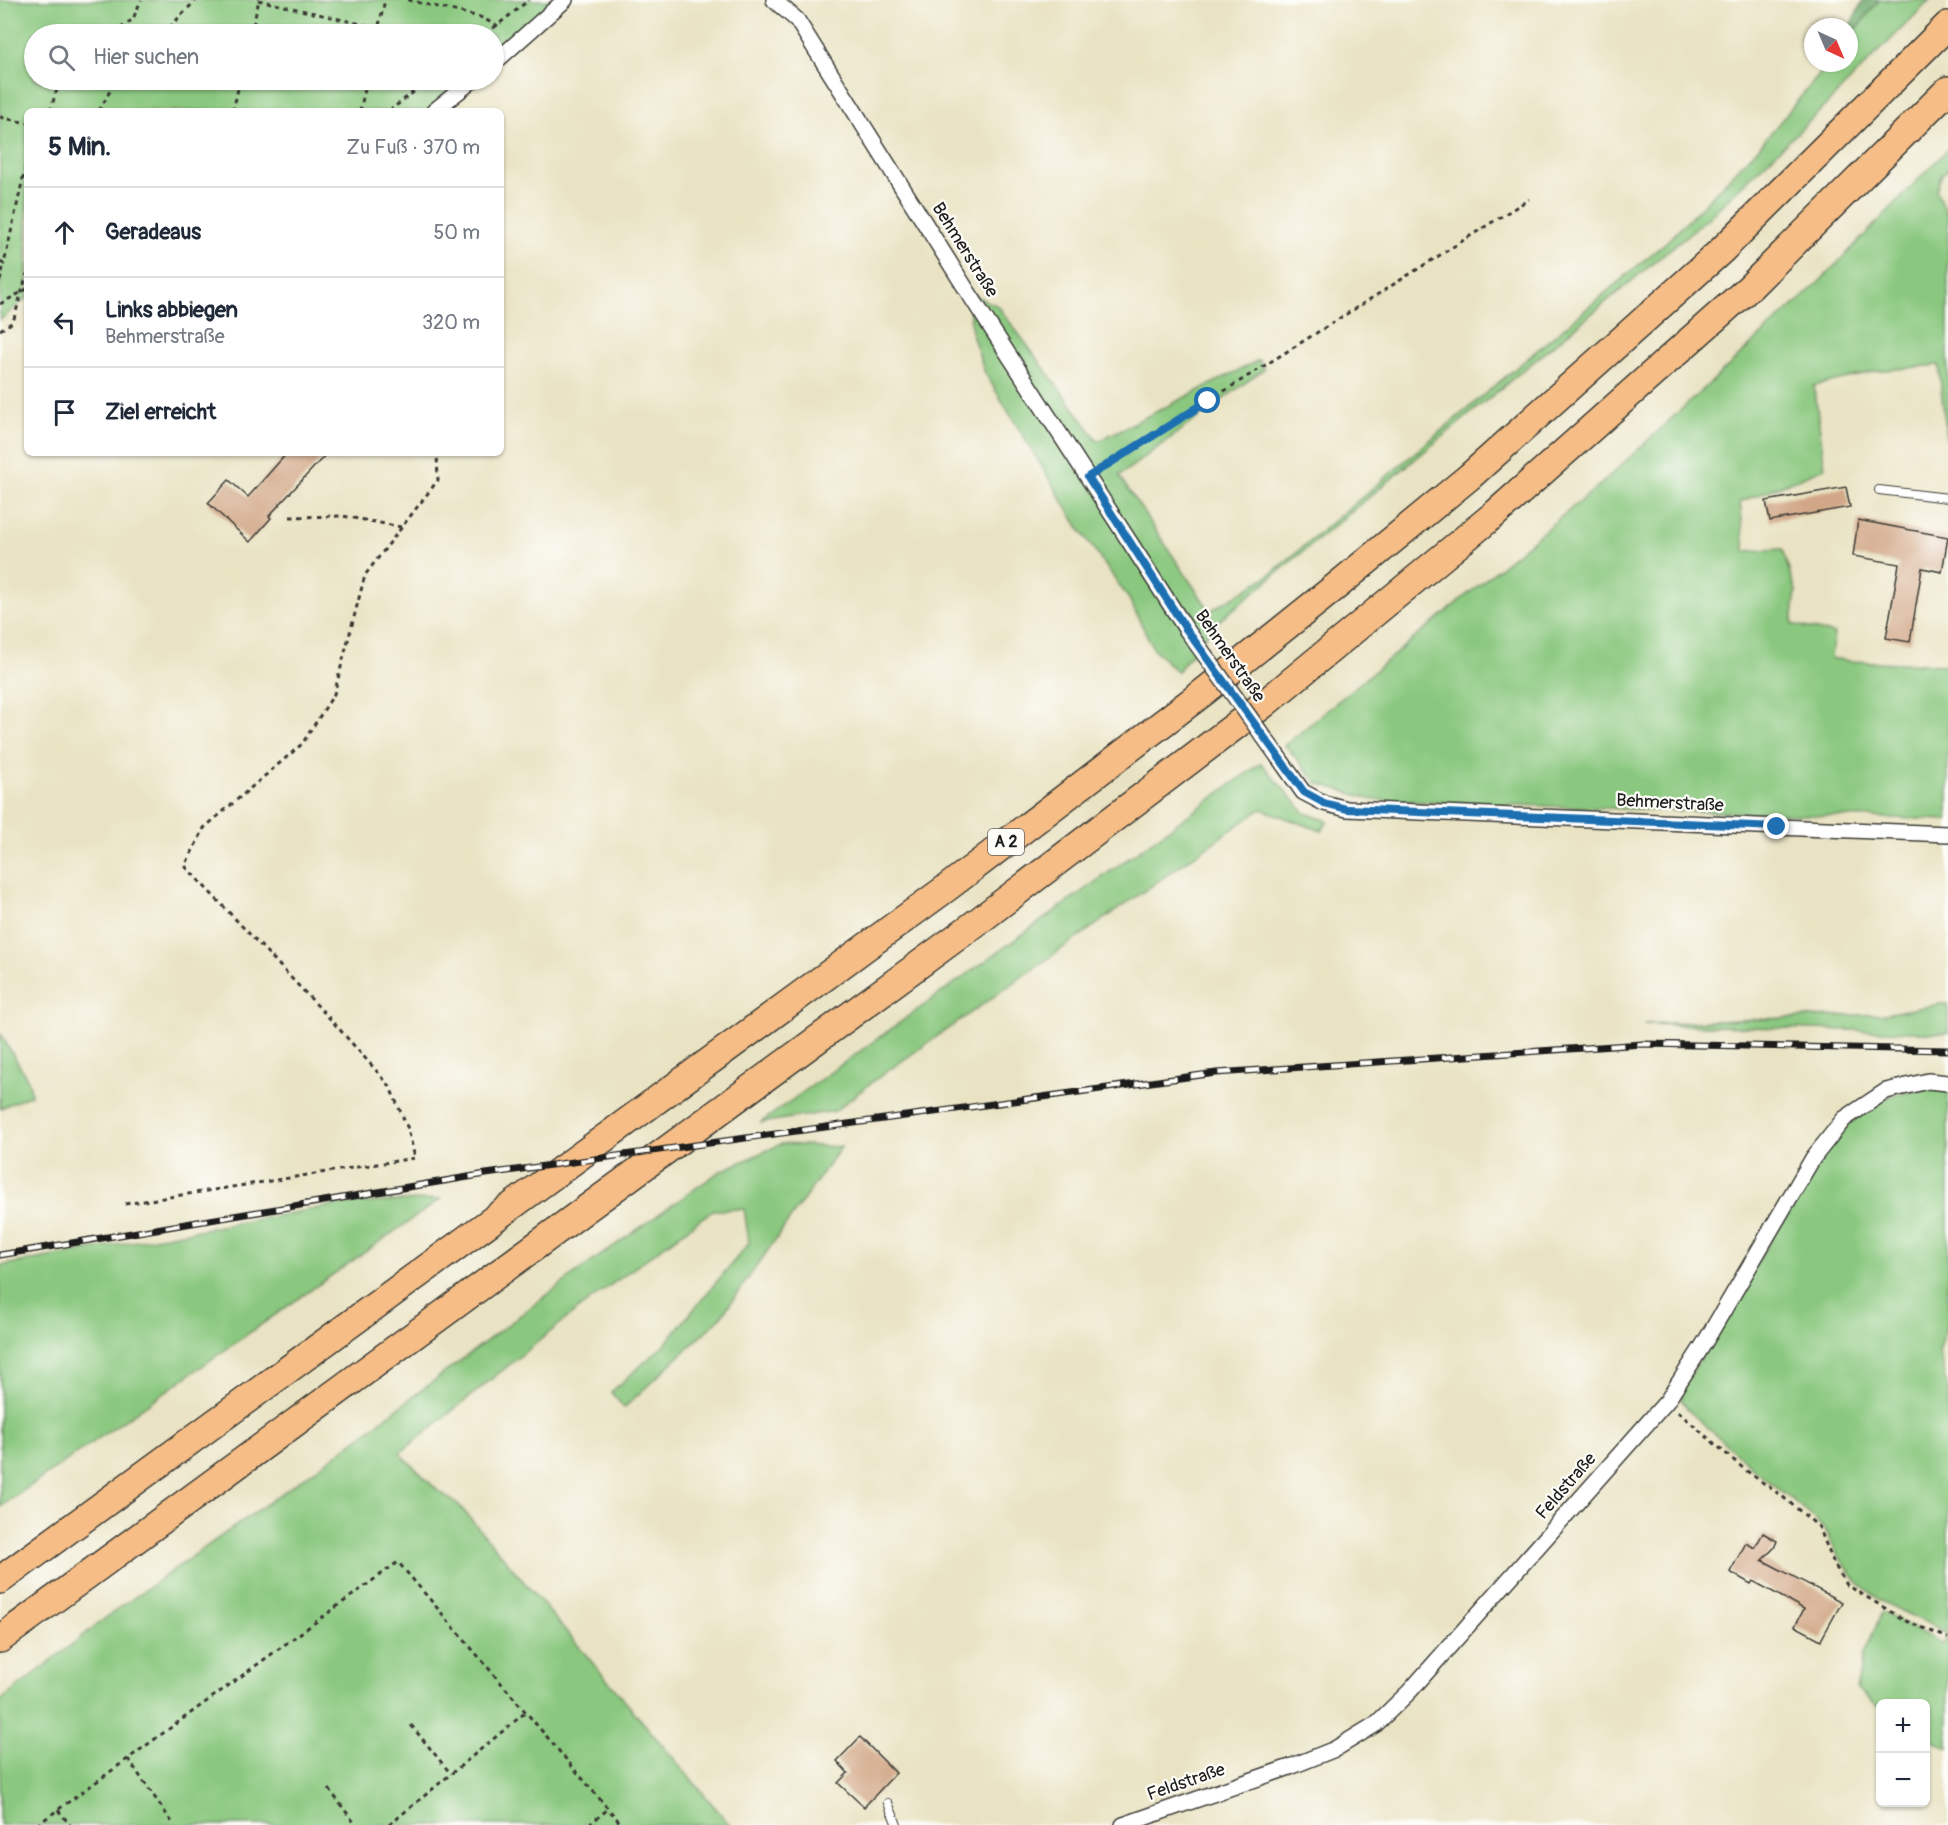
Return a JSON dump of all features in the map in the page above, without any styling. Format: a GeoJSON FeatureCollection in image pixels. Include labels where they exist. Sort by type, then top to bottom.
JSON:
{"type":"FeatureCollection","features":[{"type":"Feature","properties":{"kind":"highway","name":"A 2"},"geometry":{"type":"LineString","coordinates":[[0,1580],[948,887],[1195,698],[1339,584],[1469,477],[1721,250],[1948,25]]}},
{"type":"Feature","properties":{"kind":"highway","name":"A 2"},"geometry":{"type":"LineString","coordinates":[[0,1640],[980,920],[1264,704],[1496,513],[1750,287],[1948,90]]}},
{"type":"Feature","properties":{"kind":"street"},"geometry":{"type":"LineString","coordinates":[[504,54],[565,0]]}},
{"type":"Feature","properties":{"kind":"street","name":"Behmerstraße"},"geometry":{"type":"LineString","coordinates":[[774,0],[797,20],[968,292],[1186,629],[1304,792],[1324,803],[1347,809],[1948,834]]}},
{"type":"Feature","properties":{"kind":"street"},"geometry":{"type":"LineString","coordinates":[[438,108],[460,90]]}},
{"type":"Feature","properties":{"kind":"street","name":"Feldstraße"},"geometry":{"type":"LineString","coordinates":[[1123,1825],[1290,1767],[1335,1749],[1376,1724],[1409,1692],[1667,1401],[1705,1342],[1813,1158],[1844,1119],[1886,1091],[1928,1081],[1948,1083]]}},
{"type":"Feature","properties":{"kind":"lane"},"geometry":{"type":"LineString","coordinates":[[1879,490],[1948,498]]}},
{"type":"Feature","properties":{"kind":"lane"},"geometry":{"type":"LineString","coordinates":[[888,1803],[897,1825]]}},
{"type":"Feature","properties":{"kind":"path"},"geometry":{"type":"LineString","coordinates":[[126,24],[139,10],[141,0]]}},
{"type":"Feature","properties":{"kind":"path"},"geometry":{"type":"LineString","coordinates":[[173,24],[196,0]]}},
{"type":"Feature","properties":{"kind":"path"},"geometry":{"type":"LineString","coordinates":[[253,24],[259,0],[361,24]]}},
{"type":"Feature","properties":{"kind":"path"},"geometry":{"type":"LineString","coordinates":[[379,24],[385,0]]}},
{"type":"Feature","properties":{"kind":"path"},"geometry":{"type":"LineString","coordinates":[[408,0],[480,17],[494,24]]}},
{"type":"Feature","properties":{"kind":"path"},"geometry":{"type":"LineString","coordinates":[[500,24],[529,0]]}},
{"type":"Feature","properties":{"kind":"path"},"geometry":{"type":"LineString","coordinates":[[51,108],[57,90]]}},
{"type":"Feature","properties":{"kind":"path"},"geometry":{"type":"LineString","coordinates":[[101,108],[112,90]]}},
{"type":"Feature","properties":{"kind":"path"},"geometry":{"type":"LineString","coordinates":[[234,108],[238,90]]}},
{"type":"Feature","properties":{"kind":"path"},"geometry":{"type":"LineString","coordinates":[[361,108],[365,90]]}},
{"type":"Feature","properties":{"kind":"path"},"geometry":{"type":"LineString","coordinates":[[393,108],[416,90]]}},
{"type":"Feature","properties":{"kind":"path"},"geometry":{"type":"LineString","coordinates":[[0,117],[24,122]]}},
{"type":"Feature","properties":{"kind":"path"},"geometry":{"type":"LineString","coordinates":[[0,281],[2,263],[24,172]]}},
{"type":"Feature","properties":{"kind":"path"},"geometry":{"type":"LineString","coordinates":[[1088,477],[1528,199]]}},
{"type":"Feature","properties":{"kind":"path"},"geometry":{"type":"LineString","coordinates":[[0,330],[13,322],[24,283]]}},
{"type":"Feature","properties":{"kind":"path"},"geometry":{"type":"LineString","coordinates":[[0,304],[24,290]]}},
{"type":"Feature","properties":{"kind":"path"},"geometry":{"type":"LineString","coordinates":[[125,1204],[415,1158],[408,1128],[389,1085],[333,1022],[184,866],[204,828],[302,744],[334,694],[365,576],[438,480],[437,456]]}},
{"type":"Feature","properties":{"kind":"path"},"geometry":{"type":"LineString","coordinates":[[290,517],[343,516],[401,528]]}},
{"type":"Feature","properties":{"kind":"path"},"geometry":{"type":"LineString","coordinates":[[1667,1401],[1744,1469],[1790,1502],[1819,1527],[1834,1564],[1847,1585],[1906,1621],[1948,1638]]}},
{"type":"Feature","properties":{"kind":"path"},"geometry":{"type":"LineString","coordinates":[[37,1825],[399,1562],[622,1825]]}},
{"type":"Feature","properties":{"kind":"path"},"geometry":{"type":"LineString","coordinates":[[389,1825],[526,1712]]}},
{"type":"Feature","properties":{"kind":"path"},"geometry":{"type":"LineString","coordinates":[[411,1725],[451,1774]]}},
{"type":"Feature","properties":{"kind":"path"},"geometry":{"type":"LineString","coordinates":[[128,1759],[174,1825]]}},
{"type":"Feature","properties":{"kind":"path"},"geometry":{"type":"LineString","coordinates":[[329,1789],[357,1825]]}},
{"type":"Feature","properties":{"kind":"path"},"geometry":{"type":"LineString","coordinates":[[58,1809],[70,1825]]}},
{"type":"Feature","properties":{"kind":"path"},"geometry":{"type":"LineString","coordinates":[[589,1825],[609,1809]]}},
{"type":"Feature","properties":{"kind":"green space"},"geometry":{"type":"Polygon","coordinates":[[[0,0],[565,0],[504,54],[504,24],[24,24],[24,90],[460,90],[438,108],[24,108],[24,300],[0,320],[0,0]]]}},
{"type":"Feature","properties":{"kind":"green space"},"geometry":{"type":"Polygon","coordinates":[[[1863,0],[1879,0],[1858,27],[1858,18],[1854,18],[1863,0]]]}},
{"type":"Feature","properties":{"kind":"green space"},"geometry":{"type":"Polygon","coordinates":[[[1879,0],[1930,0],[1818,113],[1709,217],[1214,625],[1177,672],[1153,648],[1129,599],[1079,528],[985,373],[972,334],[968,292],[998,306],[1098,441],[1259,360],[1264,369],[1119,476],[1210,611],[1268,576],[1672,237],[1758,148],[1821,72],[1858,72],[1858,27],[1879,0]]]}},
{"type":"Feature","properties":{"kind":"green space"},"geometry":{"type":"Polygon","coordinates":[[[1948,149],[1948,170],[1942,174],[1936,190],[1948,216],[1948,438],[1946,438],[1939,365],[1876,371],[1814,386],[1825,468],[1740,502],[1745,551],[1782,549],[1796,591],[1792,624],[1834,634],[1831,658],[1850,661],[1948,665],[1948,820],[1373,800],[1317,783],[1285,745],[1602,483],[1821,280],[1948,149]]]}},
{"type":"Feature","properties":{"kind":"green space"},"geometry":{"type":"Polygon","coordinates":[[[1261,763],[1305,813],[1328,821],[1322,831],[1261,809],[875,1080],[835,1111],[760,1123],[1261,763]]]}},
{"type":"Feature","properties":{"kind":"green space"},"geometry":{"type":"Polygon","coordinates":[[[1948,1003],[1948,1033],[1644,1024],[1884,1014],[1948,1003]]]}},
{"type":"Feature","properties":{"kind":"green space"},"geometry":{"type":"Polygon","coordinates":[[[0,1033],[29,1082],[31,1095],[0,1108],[0,1033]]]}},
{"type":"Feature","properties":{"kind":"green space"},"geometry":{"type":"Polygon","coordinates":[[[1937,1087],[1948,1088],[1948,1320],[1939,1353],[1948,1385],[1948,1748],[1930,1738],[1930,1699],[1876,1699],[1876,1704],[1856,1689],[1864,1654],[1882,1612],[1943,1644],[1947,1633],[1883,1602],[1857,1582],[1837,1554],[1827,1533],[1809,1513],[1757,1472],[1688,1410],[1681,1400],[1680,1393],[1821,1155],[1859,1116],[1890,1096],[1937,1087]]]}},
{"type":"Feature","properties":{"kind":"green space"},"geometry":{"type":"Polygon","coordinates":[[[781,1144],[841,1147],[720,1318],[624,1408],[611,1392],[664,1345],[749,1243],[744,1209],[713,1210],[581,1307],[400,1453],[436,1489],[458,1504],[730,1825],[0,1825],[0,1701],[108,1616],[340,1452],[584,1267],[719,1172],[781,1144]]]}},
{"type":"Feature","properties":{"kind":"green space"},"geometry":{"type":"Polygon","coordinates":[[[441,1199],[0,1507],[0,1266],[342,1204],[441,1199]]]}},
{"type":"Feature","properties":{"kind":"building"},"geometry":{"type":"Polygon","coordinates":[[[284,456],[324,456],[269,516],[271,518],[250,542],[208,503],[229,480],[248,497],[284,456]]]}},
{"type":"Feature","properties":{"kind":"building"},"geometry":{"type":"Polygon","coordinates":[[[1846,487],[1850,507],[1770,521],[1766,501],[1846,487]]]}},
{"type":"Feature","properties":{"kind":"building"},"geometry":{"type":"Polygon","coordinates":[[[1858,520],[1948,537],[1942,572],[1922,568],[1910,642],[1886,638],[1899,564],[1853,556],[1858,520]]]}},
{"type":"Feature","properties":{"kind":"building"},"geometry":{"type":"Polygon","coordinates":[[[1763,1533],[1777,1541],[1774,1548],[1762,1560],[1842,1602],[1821,1640],[1795,1626],[1804,1609],[1753,1581],[1751,1584],[1730,1572],[1746,1543],[1755,1548],[1763,1533]]]}},
{"type":"Feature","properties":{"kind":"building"},"geometry":{"type":"Polygon","coordinates":[[[860,1737],[896,1773],[864,1807],[838,1783],[848,1773],[837,1761],[860,1737]]]}},
{"type":"Feature","properties":{"kind":"railway"},"geometry":{"type":"LineString","coordinates":[[0,1255],[486,1174],[1216,1073],[1643,1044],[1948,1050]]}},
{"type":"Feature","properties":{"kind":"route"},"geometry":{"type":"LineString","coordinates":[[1208,401],[1088,477],[1186,629],[1304,792],[1324,803],[1347,809],[1777,827]]}}]}
